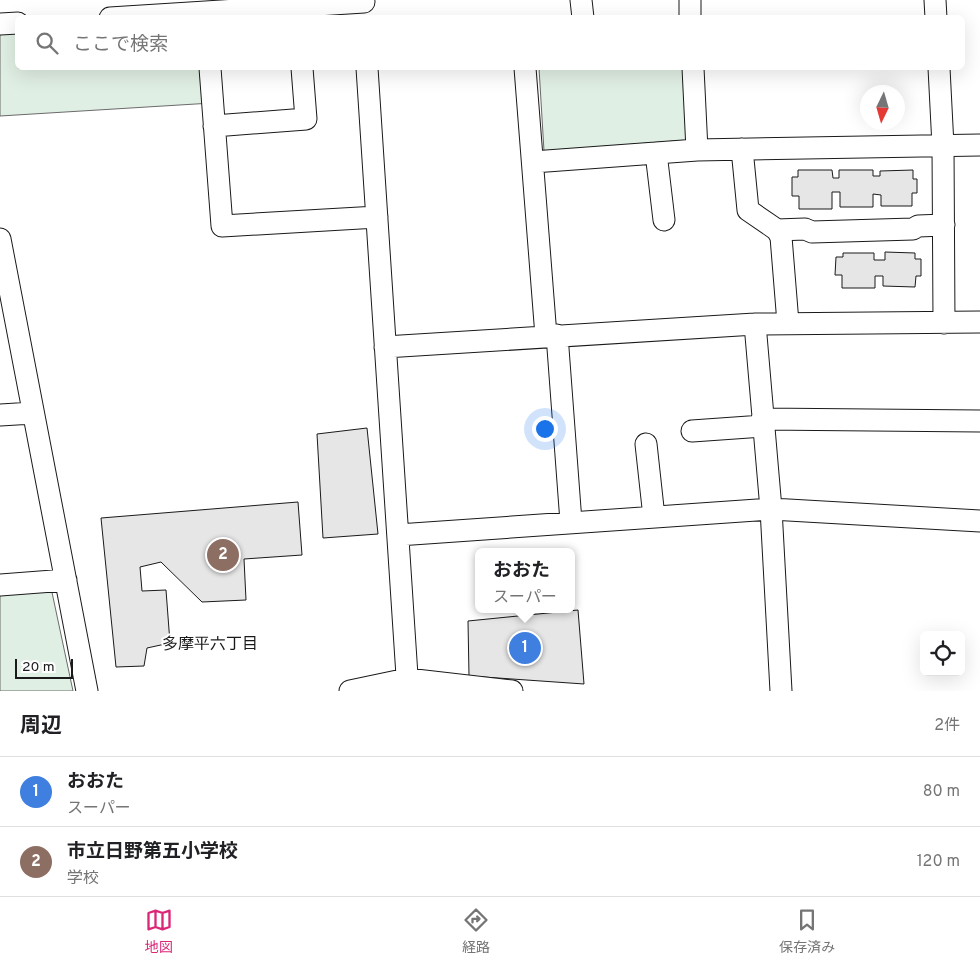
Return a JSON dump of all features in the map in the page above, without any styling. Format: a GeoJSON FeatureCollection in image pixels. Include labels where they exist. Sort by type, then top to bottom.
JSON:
{"type":"FeatureCollection","features":[{"type":"Feature","properties":{"kind":"street"},"geometry":{"type":"LineString","coordinates":[[581,0],[583,15]]}},
{"type":"Feature","properties":{"kind":"street"},"geometry":{"type":"LineString","coordinates":[[690,0],[690,15]]}},
{"type":"Feature","properties":{"kind":"street"},"geometry":{"type":"LineString","coordinates":[[935,0],[936,15]]}},
{"type":"Feature","properties":{"kind":"street"},"geometry":{"type":"LineString","coordinates":[[206,15],[297,12],[364,6]]}},
{"type":"Feature","properties":{"kind":"street"},"geometry":{"type":"LineString","coordinates":[[0,24],[15,23]]}},
{"type":"Feature","properties":{"kind":"street"},"geometry":{"type":"LineString","coordinates":[[210,70],[222,226],[377,217]]}},
{"type":"Feature","properties":{"kind":"street"},"geometry":{"type":"LineString","coordinates":[[214,126],[306,119],[302,70]]}},
{"type":"Feature","properties":{"kind":"street"},"geometry":{"type":"LineString","coordinates":[[367,70],[408,685]]}},
{"type":"Feature","properties":{"kind":"street"},"geometry":{"type":"LineString","coordinates":[[525,70],[532,162],[570,522]]}},
{"type":"Feature","properties":{"kind":"street"},"geometry":{"type":"LineString","coordinates":[[693,70],[697,150]]}},
{"type":"Feature","properties":{"kind":"street"},"geometry":{"type":"LineString","coordinates":[[939,70],[943,146],[944,323]]}},
{"type":"Feature","properties":{"kind":"street"},"geometry":{"type":"LineString","coordinates":[[532,162],[697,150],[980,145]]}},
{"type":"Feature","properties":{"kind":"street"},"geometry":{"type":"LineString","coordinates":[[742,150],[748,210],[777,230],[781,237],[788,323]]}},
{"type":"Feature","properties":{"kind":"street"},"geometry":{"type":"LineString","coordinates":[[656,153],[664,220]]}},
{"type":"Feature","properties":{"kind":"street"},"geometry":{"type":"LineString","coordinates":[[777,230],[805,229],[812,232],[913,229],[918,226],[944,225]]}},
{"type":"Feature","properties":{"kind":"street"},"geometry":{"type":"LineString","coordinates":[[0,239],[87,691]]}},
{"type":"Feature","properties":{"kind":"street"},"geometry":{"type":"LineString","coordinates":[[385,347],[551,335],[755,324],[980,322]]}},
{"type":"Feature","properties":{"kind":"street"},"geometry":{"type":"LineString","coordinates":[[755,324],[771,509],[781,691]]}},
{"type":"Feature","properties":{"kind":"street"},"geometry":{"type":"LineString","coordinates":[[0,415],[33,413]]}},
{"type":"Feature","properties":{"kind":"street"},"geometry":{"type":"LineString","coordinates":[[692,431],[762,422],[980,421]]}},
{"type":"Feature","properties":{"kind":"street"},"geometry":{"type":"LineString","coordinates":[[646,444],[654,516]]}},
{"type":"Feature","properties":{"kind":"street"},"geometry":{"type":"LineString","coordinates":[[398,535],[771,509],[980,521]]}},
{"type":"Feature","properties":{"kind":"street"},"geometry":{"type":"LineString","coordinates":[[0,585],[66,580]]}},
{"type":"Feature","properties":{"kind":"street"},"geometry":{"type":"LineString","coordinates":[[350,691],[408,685],[512,691]]}},
{"type":"Feature","properties":{"kind":"green space"},"geometry":{"type":"Polygon","coordinates":[[[15,23],[15,70],[210,70],[212,103],[0,116],[0,24],[15,23]]]}},
{"type":"Feature","properties":{"kind":"green space"},"geometry":{"type":"Polygon","coordinates":[[[539,70],[685,70],[688,140],[544,151],[539,70]]]}},
{"type":"Feature","properties":{"kind":"green space"},"geometry":{"type":"Polygon","coordinates":[[[50,583],[73,691],[0,691],[0,589],[50,583]]]}},
{"type":"Feature","properties":{"kind":"building"},"geometry":{"type":"Polygon","coordinates":[[[798,170],[832,170],[833,178],[839,178],[839,170],[873,170],[873,176],[880,176],[880,171],[913,170],[913,179],[917,179],[917,193],[912,193],[912,206],[881,206],[881,195],[873,194],[873,207],[840,207],[840,192],[832,192],[832,209],[799,209],[799,196],[792,196],[792,177],[798,177],[798,170]]]}},
{"type":"Feature","properties":{"kind":"building"},"geometry":{"type":"Polygon","coordinates":[[[885,252],[915,253],[915,259],[921,259],[921,276],[916,276],[915,287],[883,286],[883,276],[875,276],[875,288],[842,288],[842,275],[835,275],[836,257],[843,257],[843,253],[874,253],[874,260],[885,260],[885,252]]]}},
{"type":"Feature","properties":{"kind":"building"},"geometry":{"type":"Polygon","coordinates":[[[367,428],[378,534],[323,538],[317,434],[367,428]]]}},
{"type":"Feature","properties":{"kind":"building"},"geometry":{"type":"Polygon","coordinates":[[[298,502],[302,555],[244,559],[246,600],[202,602],[161,562],[140,567],[142,591],[166,590],[170,643],[147,648],[144,666],[116,667],[101,518],[298,502]]]}},
{"type":"Feature","properties":{"kind":"building"},"geometry":{"type":"Polygon","coordinates":[[[575,610],[578,610],[584,684],[469,676],[468,621],[548,613],[575,613],[575,610]]]}},
{"type":"Feature","properties":{"kind":"place","name":"市立日野第五小学校"},"geometry":{"type":"Point","coordinates":[223,555]}},
{"type":"Feature","properties":{"kind":"place","name":"おおた"},"geometry":{"type":"Point","coordinates":[525,648]}},
{"type":"Feature","properties":{"kind":"district","name":"多摩平六丁目"},"geometry":{"type":"Point","coordinates":[210,643]}}]}
